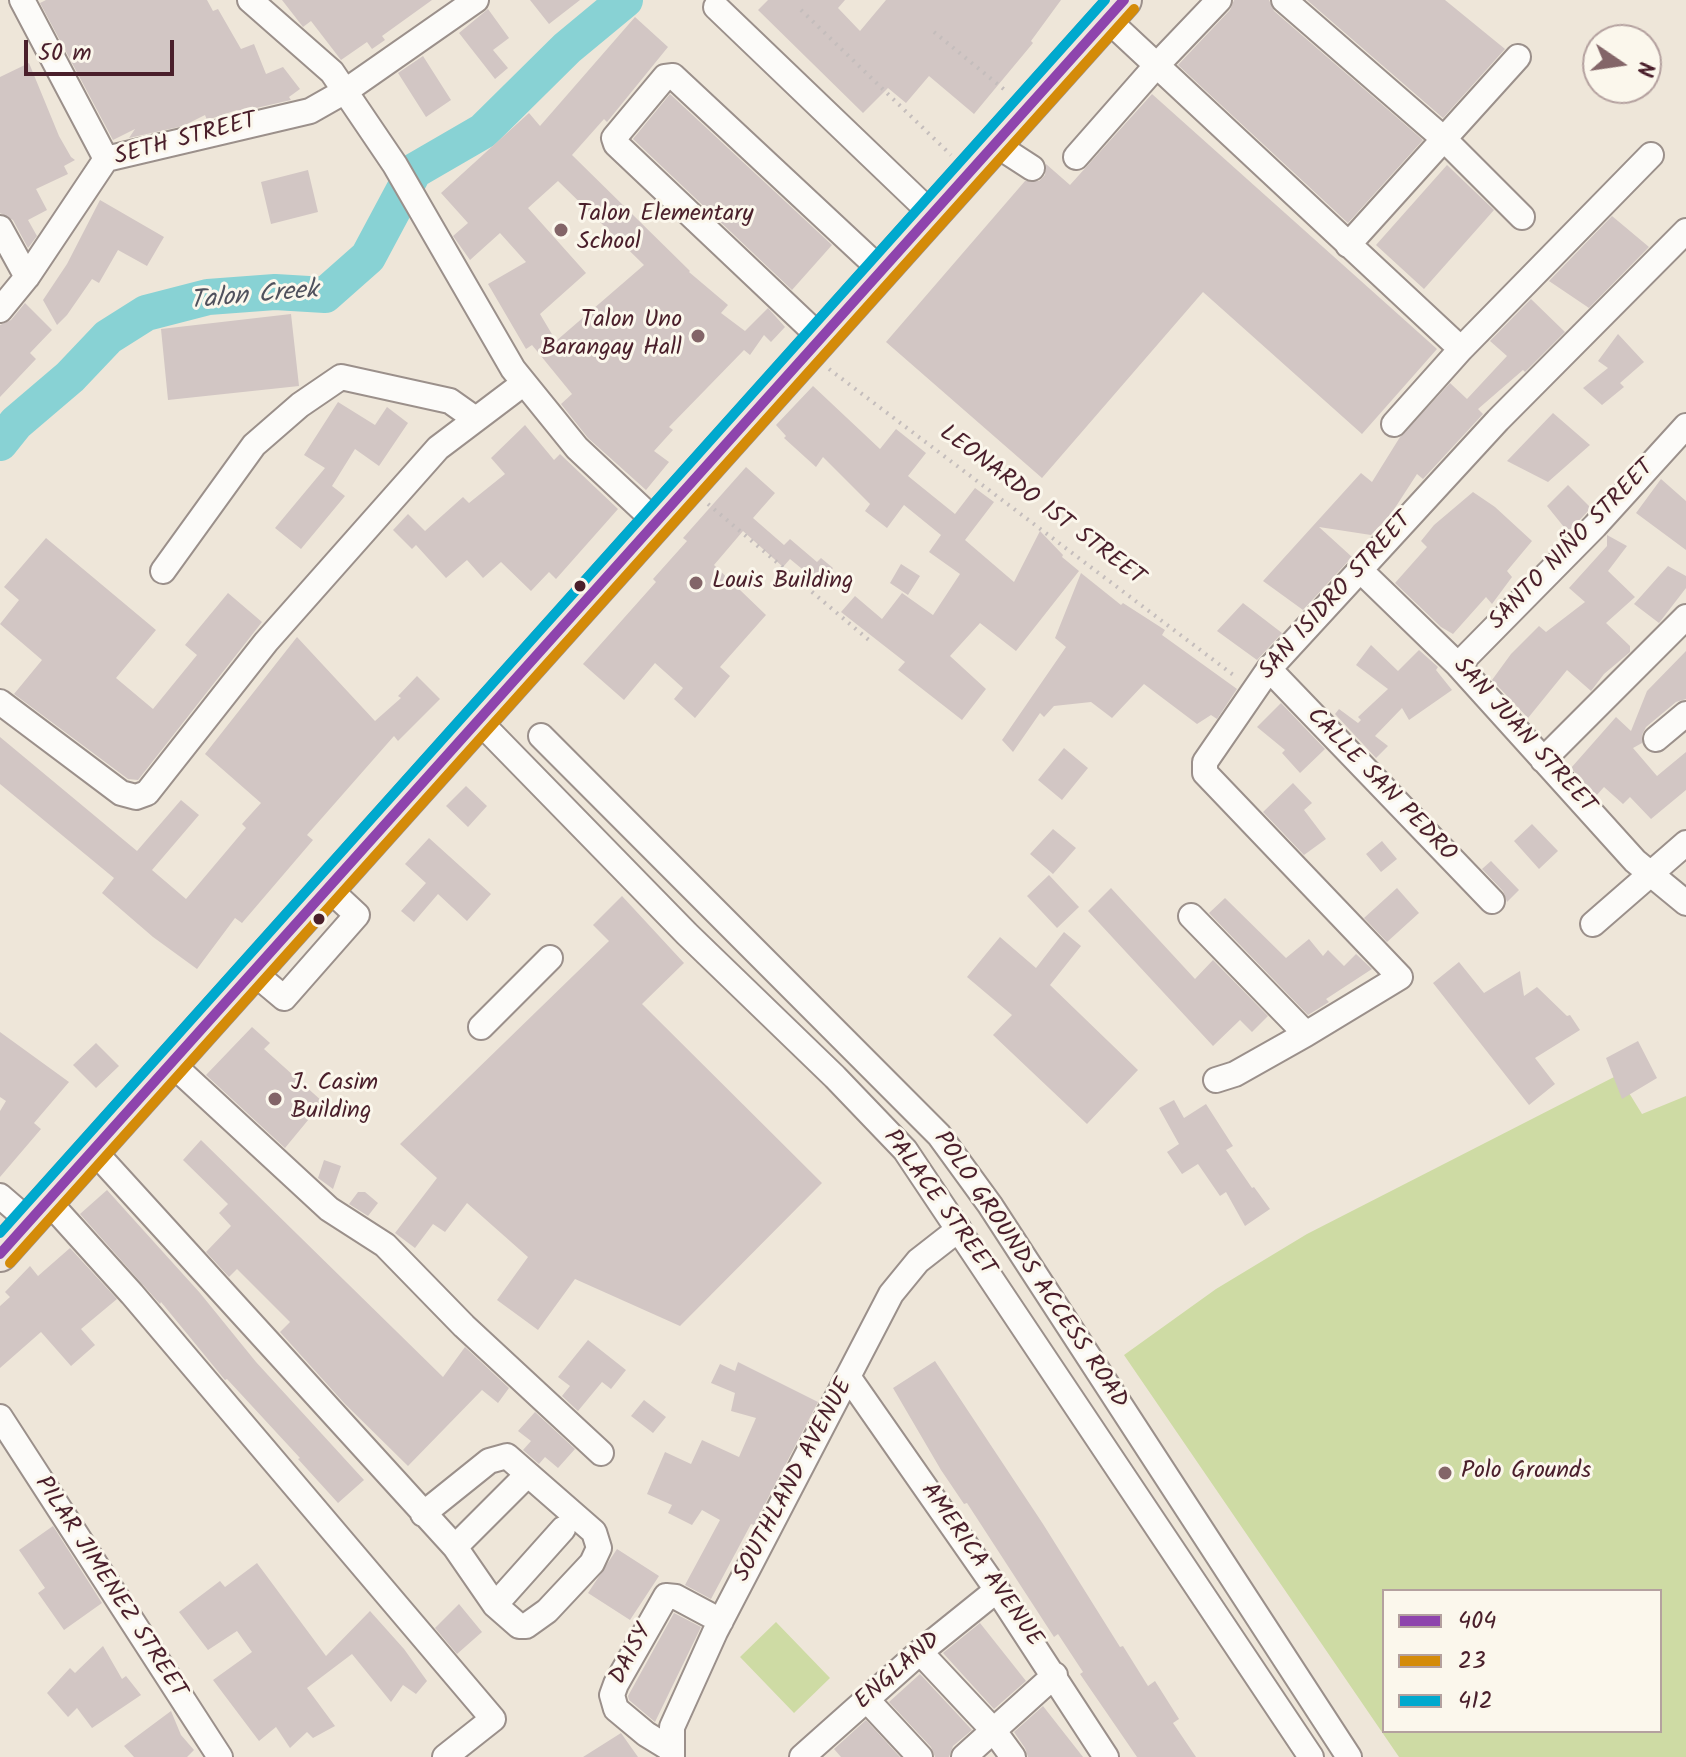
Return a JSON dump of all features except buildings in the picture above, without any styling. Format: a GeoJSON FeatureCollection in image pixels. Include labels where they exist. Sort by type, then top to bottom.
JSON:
{"type":"FeatureCollection","features":[{"type":"Feature","properties":{"kind":"highway"},"geometry":{"type":"LineString","coordinates":[[0,1254],[1116,10]]}},
{"type":"Feature","properties":{"kind":"street"},"geometry":{"type":"LineString","coordinates":[[22,0],[106,159]]}},
{"type":"Feature","properties":{"kind":"street"},"geometry":{"type":"LineString","coordinates":[[250,0],[332,72],[347,90],[395,165],[513,369],[577,448],[656,522]]}},
{"type":"Feature","properties":{"kind":"street","name":"SETH STREET"},"geometry":{"type":"LineString","coordinates":[[0,310],[27,277],[106,159],[310,111],[347,90],[476,0]]}},
{"type":"Feature","properties":{"kind":"street"},"geometry":{"type":"LineString","coordinates":[[1076,157],[1219,0]]}},
{"type":"Feature","properties":{"kind":"street"},"geometry":{"type":"LineString","coordinates":[[1284,0],[1444,139],[1522,217]]}},
{"type":"Feature","properties":{"kind":"street"},"geometry":{"type":"LineString","coordinates":[[716,7],[933,215]]}},
{"type":"Feature","properties":{"kind":"street"},"geometry":{"type":"LineString","coordinates":[[1116,10],[1156,66],[1461,349]]}},
{"type":"Feature","properties":{"kind":"street"},"geometry":{"type":"LineString","coordinates":[[1348,245],[1518,57]]}},
{"type":"Feature","properties":{"kind":"street"},"geometry":{"type":"LineString","coordinates":[[814,345],[616,144],[614,138],[665,77],[673,76],[882,271]]}},
{"type":"Feature","properties":{"kind":"street"},"geometry":{"type":"LineString","coordinates":[[995,144],[1032,168]]}},
{"type":"Feature","properties":{"kind":"street"},"geometry":{"type":"LineString","coordinates":[[1394,424],[1461,349],[1651,155]]}},
{"type":"Feature","properties":{"kind":"street"},"geometry":{"type":"LineString","coordinates":[[0,228],[27,277]]}},
{"type":"Feature","properties":{"kind":"street","name":"SAN ISIDRO STREET"},"geometry":{"type":"LineString","coordinates":[[1306,1034],[1400,977],[1205,773],[1205,762],[1269,669],[1498,420],[1686,231]]}},
{"type":"Feature","properties":{"kind":"street"},"geometry":{"type":"LineString","coordinates":[[163,571],[254,445],[300,405],[341,377],[450,401],[474,418]]}},
{"type":"Feature","properties":{"kind":"street"},"geometry":{"type":"LineString","coordinates":[[0,702],[121,793],[136,797],[147,793],[266,642],[438,448],[524,383]]}},
{"type":"Feature","properties":{"kind":"street","name":"SANTO NIÑO STREET"},"geometry":{"type":"LineString","coordinates":[[1458,665],[1595,526],[1686,426]]}},
{"type":"Feature","properties":{"kind":"street","name":"SAN JUAN STREET"},"geometry":{"type":"LineString","coordinates":[[1360,570],[1458,665],[1635,861],[1686,903]]}},
{"type":"Feature","properties":{"kind":"street"},"geometry":{"type":"LineString","coordinates":[[1543,760],[1686,617]]}},
{"type":"Feature","properties":{"kind":"street","name":"CALLE SAN PEDRO"},"geometry":{"type":"LineString","coordinates":[[1269,669],[1492,901]]}},
{"type":"Feature","properties":{"kind":"street"},"geometry":{"type":"LineString","coordinates":[[1656,739],[1686,714]]}},
{"type":"Feature","properties":{"kind":"street","name":"PALACE STREET"},"geometry":{"type":"LineString","coordinates":[[479,721],[687,934],[835,1077],[905,1150],[1311,1757]]}},
{"type":"Feature","properties":{"kind":"street","name":"POLO GROUNDS ACCESS ROAD"},"geometry":{"type":"LineString","coordinates":[[541,736],[939,1135],[990,1205],[1349,1757]]}},
{"type":"Feature","properties":{"kind":"street"},"geometry":{"type":"LineString","coordinates":[[1593,924],[1686,843]]}},
{"type":"Feature","properties":{"kind":"street"},"geometry":{"type":"LineString","coordinates":[[1191,916],[1306,1034],[1235,1074],[1216,1080]]}},
{"type":"Feature","properties":{"kind":"street"},"geometry":{"type":"LineString","coordinates":[[481,1027],[550,958]]}},
{"type":"Feature","properties":{"kind":"street"},"geometry":{"type":"LineString","coordinates":[[171,1063],[329,1209],[385,1245],[464,1326],[601,1453]]}},
{"type":"Feature","properties":{"kind":"street"},"geometry":{"type":"LineString","coordinates":[[94,1151],[423,1514],[455,1547],[495,1605],[519,1626],[526,1626],[547,1611],[592,1563],[599,1548],[594,1532],[507,1456],[489,1461],[423,1514]]}},
{"type":"Feature","properties":{"kind":"street"},"geometry":{"type":"LineString","coordinates":[[0,1196],[38,1211],[132,1294],[493,1719],[445,1757]]}},
{"type":"Feature","properties":{"kind":"street","name":"SOUTHLAND AVENUE"},"geometry":{"type":"LineString","coordinates":[[672,1753],[672,1727],[721,1621],[891,1294],[918,1261],[959,1229]]}},
{"type":"Feature","properties":{"kind":"street","name":"AMERICA AVENUE"},"geometry":{"type":"LineString","coordinates":[[849,1378],[1055,1675],[1106,1757]]}},
{"type":"Feature","properties":{"kind":"street","name":"PILAR JIMENEZ STREET"},"geometry":{"type":"LineString","coordinates":[[0,1417],[220,1757]]}},
{"type":"Feature","properties":{"kind":"street"},"geometry":{"type":"LineString","coordinates":[[455,1547],[527,1475]]}},
{"type":"Feature","properties":{"kind":"street"},"geometry":{"type":"LineString","coordinates":[[495,1605],[563,1529]]}},
{"type":"Feature","properties":{"kind":"street","name":"ENGLAND"},"geometry":{"type":"LineString","coordinates":[[815,1753],[920,1652],[997,1590]]}},
{"type":"Feature","properties":{"kind":"street","name":"DAISY"},"geometry":{"type":"LineString","coordinates":[[672,1753],[616,1709],[612,1695],[616,1684],[666,1596],[676,1597],[721,1621]]}},
{"type":"Feature","properties":{"kind":"street"},"geometry":{"type":"LineString","coordinates":[[920,1652],[994,1731],[1013,1757]]}},
{"type":"Feature","properties":{"kind":"street"},"geometry":{"type":"LineString","coordinates":[[964,1757],[1055,1675]]}},
{"type":"Feature","properties":{"kind":"street"},"geometry":{"type":"LineString","coordinates":[[867,1700],[920,1757]]}},
{"type":"Feature","properties":{"kind":"path"},"geometry":{"type":"LineString","coordinates":[[801,10],[934,141],[971,171]]}},
{"type":"Feature","properties":{"kind":"path"},"geometry":{"type":"LineString","coordinates":[[934,32],[1027,108]]}},
{"type":"Feature","properties":{"kind":"path","name":"LEONARDO 1ST STREET"},"geometry":{"type":"LineString","coordinates":[[814,345],[1254,691]]}},
{"type":"Feature","properties":{"kind":"path"},"geometry":{"type":"LineString","coordinates":[[688,486],[870,641]]}},
{"type":"Feature","properties":{"kind":"green space","name":"Polo Grounds"},"geometry":{"type":"Polygon","coordinates":[[[1618,1075],[1642,1114],[1686,1096],[1686,1757],[1399,1757],[1383,1733],[1662,1733],[1662,1589],[1382,1589],[1382,1732],[1124,1355],[1216,1289],[1307,1234],[1618,1075]]]}},
{"type":"Feature","properties":{"kind":"green space"},"geometry":{"type":"Polygon","coordinates":[[[776,1622],[830,1678],[794,1713],[740,1657],[776,1622]]]}},
{"type":"Feature","properties":{"kind":"waterway","name":"Talon Creek"},"geometry":{"type":"LineString","coordinates":[[0,443],[16,423],[70,377],[108,337],[146,313],[208,297],[275,292],[325,295],[368,257],[414,171],[483,131],[567,48],[625,0]]}},
{"type":"Feature","properties":{"kind":"transit line","name":"412"},"geometry":{"type":"LineString","coordinates":[[0,1233],[1105,0]]}},
{"type":"Feature","properties":{"kind":"transit line","name":"404"},"geometry":{"type":"LineString","coordinates":[[0,1254],[1124,0]]}},
{"type":"Feature","properties":{"kind":"transit line","name":"23"},"geometry":{"type":"LineString","coordinates":[[10,1263],[1134,9]]}},
{"type":"Feature","properties":{"kind":"place","name":"Talon Elementary School"},"geometry":{"type":"Point","coordinates":[561,230]}},
{"type":"Feature","properties":{"kind":"place","name":"Talon Uno Barangay Hall"},"geometry":{"type":"Point","coordinates":[698,336]}},
{"type":"Feature","properties":{"kind":"place","name":"Louis Building"},"geometry":{"type":"Point","coordinates":[696,583]}},
{"type":"Feature","properties":{"kind":"place","name":"J. Casim Building"},"geometry":{"type":"Point","coordinates":[275,1099]}},
{"type":"Feature","properties":{"kind":"place","name":"Polo Grounds"},"geometry":{"type":"Point","coordinates":[1445,1473]}}]}
